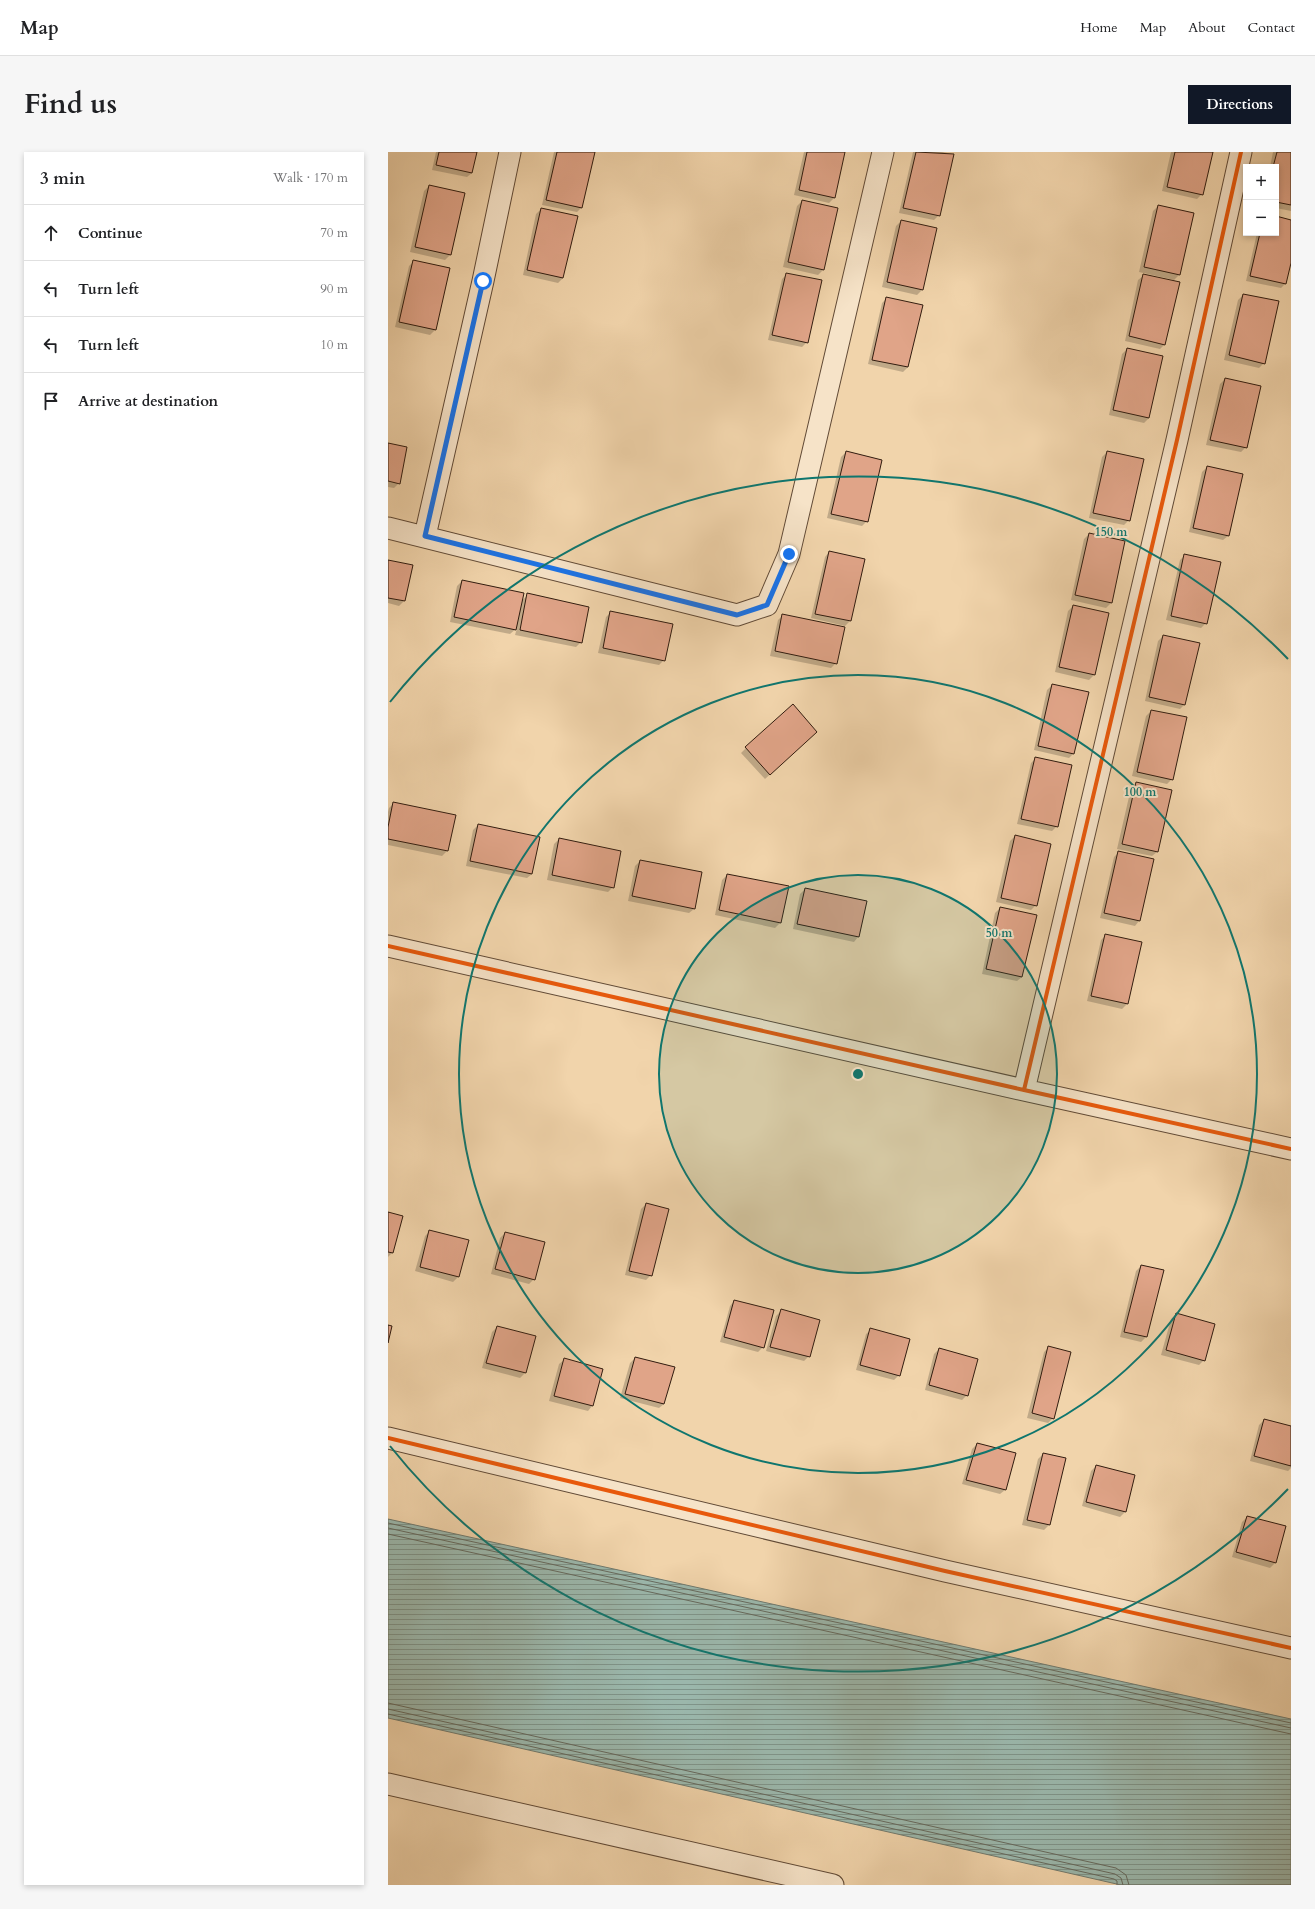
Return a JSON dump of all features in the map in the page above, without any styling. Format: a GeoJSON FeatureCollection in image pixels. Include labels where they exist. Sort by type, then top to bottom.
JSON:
{"type":"FeatureCollection","features":[{"type":"Feature","properties":{"kind":"street"},"geometry":{"type":"LineString","coordinates":[[425,536],[483,281],[510,152]]}},
{"type":"Feature","properties":{"kind":"street"},"geometry":{"type":"LineString","coordinates":[[388,528],[737,615],[767,605],[789,554],[883,152]]}},
{"type":"Feature","properties":{"kind":"street"},"geometry":{"type":"LineString","coordinates":[[1024,1090],[1176,440],[1241,152]]}},
{"type":"Feature","properties":{"kind":"street"},"geometry":{"type":"LineString","coordinates":[[388,946],[1291,1149]]}},
{"type":"Feature","properties":{"kind":"street"},"geometry":{"type":"LineString","coordinates":[[388,1438],[937,1570],[1291,1648]]}},
{"type":"Feature","properties":{"kind":"street"},"geometry":{"type":"LineString","coordinates":[[388,1784],[832,1885]]}},
{"type":"Feature","properties":{"kind":"water"},"geometry":{"type":"Polygon","coordinates":[[[388,1519],[1291,1719],[1291,1885],[1121,1885],[388,1718],[388,1519]]]}},
{"type":"Feature","properties":{"kind":"building"},"geometry":{"type":"Polygon","coordinates":[[[439,152],[477,152],[472,173],[436,165],[439,152]]]}},
{"type":"Feature","properties":{"kind":"building"},"geometry":{"type":"Polygon","coordinates":[[[557,152],[595,152],[582,208],[546,200],[557,152]]]}},
{"type":"Feature","properties":{"kind":"building"},"geometry":{"type":"Polygon","coordinates":[[[807,152],[845,152],[835,198],[799,190],[807,152]]]}},
{"type":"Feature","properties":{"kind":"building"},"geometry":{"type":"Polygon","coordinates":[[[916,152],[954,154],[940,216],[903,208],[916,152]]]}},
{"type":"Feature","properties":{"kind":"building"},"geometry":{"type":"Polygon","coordinates":[[[1175,152],[1213,152],[1203,195],[1167,187],[1175,152]]]}},
{"type":"Feature","properties":{"kind":"building"},"geometry":{"type":"Polygon","coordinates":[[[1277,152],[1291,152],[1291,205],[1279,203],[1279,164],[1274,164],[1277,152]]]}},
{"type":"Feature","properties":{"kind":"building"},"geometry":{"type":"Polygon","coordinates":[[[429,185],[465,193],[451,255],[415,247],[429,185]]]}},
{"type":"Feature","properties":{"kind":"building"},"geometry":{"type":"Polygon","coordinates":[[[802,200],[838,208],[824,270],[788,262],[802,200]]]}},
{"type":"Feature","properties":{"kind":"building"},"geometry":{"type":"Polygon","coordinates":[[[1158,205],[1194,213],[1180,275],[1144,267],[1158,205]]]}},
{"type":"Feature","properties":{"kind":"building"},"geometry":{"type":"Polygon","coordinates":[[[541,208],[578,216],[563,278],[527,270],[541,208]]]}},
{"type":"Feature","properties":{"kind":"building"},"geometry":{"type":"Polygon","coordinates":[[[1279,217],[1291,220],[1291,263],[1286,284],[1250,276],[1259,236],[1279,236],[1279,217]]]}},
{"type":"Feature","properties":{"kind":"building"},"geometry":{"type":"Polygon","coordinates":[[[901,220],[937,228],[923,290],[887,282],[901,220]]]}},
{"type":"Feature","properties":{"kind":"building"},"geometry":{"type":"Polygon","coordinates":[[[413,260],[450,268],[436,330],[399,322],[413,260]]]}},
{"type":"Feature","properties":{"kind":"building"},"geometry":{"type":"Polygon","coordinates":[[[786,273],[822,280],[808,343],[772,335],[786,273]]]}},
{"type":"Feature","properties":{"kind":"building"},"geometry":{"type":"Polygon","coordinates":[[[1143,274],[1180,282],[1165,345],[1129,336],[1143,274]]]}},
{"type":"Feature","properties":{"kind":"building"},"geometry":{"type":"Polygon","coordinates":[[[1243,294],[1279,301],[1265,364],[1229,355],[1243,294]]]}},
{"type":"Feature","properties":{"kind":"building"},"geometry":{"type":"Polygon","coordinates":[[[886,297],[923,305],[908,367],[872,360],[886,297]]]}},
{"type":"Feature","properties":{"kind":"building"},"geometry":{"type":"Polygon","coordinates":[[[1127,348],[1163,356],[1149,418],[1113,410],[1127,348]]]}},
{"type":"Feature","properties":{"kind":"building"},"geometry":{"type":"Polygon","coordinates":[[[1225,378],[1261,386],[1247,448],[1210,440],[1225,378]]]}},
{"type":"Feature","properties":{"kind":"building"},"geometry":{"type":"Polygon","coordinates":[[[388,443],[407,447],[400,484],[388,481],[388,443]]]}},
{"type":"Feature","properties":{"kind":"building"},"geometry":{"type":"Polygon","coordinates":[[[846,451],[882,460],[868,522],[831,514],[846,451]]]}},
{"type":"Feature","properties":{"kind":"building"},"geometry":{"type":"Polygon","coordinates":[[[1107,451],[1144,459],[1130,521],[1093,513],[1107,451]]]}},
{"type":"Feature","properties":{"kind":"building"},"geometry":{"type":"Polygon","coordinates":[[[1207,466],[1243,474],[1229,536],[1193,528],[1207,466]]]}},
{"type":"Feature","properties":{"kind":"building"},"geometry":{"type":"Polygon","coordinates":[[[1089,533],[1125,541],[1112,603],[1075,595],[1089,533]]]}},
{"type":"Feature","properties":{"kind":"building"},"geometry":{"type":"Polygon","coordinates":[[[829,551],[865,559],[851,621],[815,614],[829,551]]]}},
{"type":"Feature","properties":{"kind":"building"},"geometry":{"type":"Polygon","coordinates":[[[1184,554],[1221,562],[1207,624],[1171,616],[1184,554]]]}},
{"type":"Feature","properties":{"kind":"building"},"geometry":{"type":"Polygon","coordinates":[[[388,560],[413,565],[405,601],[388,598],[388,560]]]}},
{"type":"Feature","properties":{"kind":"building"},"geometry":{"type":"Polygon","coordinates":[[[462,580],[524,593],[516,630],[454,617],[462,580]]]}},
{"type":"Feature","properties":{"kind":"building"},"geometry":{"type":"Polygon","coordinates":[[[527,593],[589,607],[582,643],[520,630],[527,593]]]}},
{"type":"Feature","properties":{"kind":"building"},"geometry":{"type":"Polygon","coordinates":[[[1073,605],[1109,613],[1095,675],[1059,667],[1073,605]]]}},
{"type":"Feature","properties":{"kind":"building"},"geometry":{"type":"Polygon","coordinates":[[[610,611],[673,624],[665,661],[603,648],[610,611]]]}},
{"type":"Feature","properties":{"kind":"building"},"geometry":{"type":"Polygon","coordinates":[[[782,614],[845,627],[837,664],[775,651],[782,614]]]}},
{"type":"Feature","properties":{"kind":"building"},"geometry":{"type":"Polygon","coordinates":[[[1163,635],[1200,643],[1185,705],[1149,697],[1163,635]]]}},
{"type":"Feature","properties":{"kind":"building"},"geometry":{"type":"Polygon","coordinates":[[[1052,684],[1089,692],[1074,754],[1038,746],[1052,684]]]}},
{"type":"Feature","properties":{"kind":"building"},"geometry":{"type":"Polygon","coordinates":[[[793,704],[817,732],[770,775],[745,747],[793,704]]]}},
{"type":"Feature","properties":{"kind":"building"},"geometry":{"type":"Polygon","coordinates":[[[1151,710],[1187,717],[1173,780],[1137,772],[1151,710]]]}},
{"type":"Feature","properties":{"kind":"building"},"geometry":{"type":"Polygon","coordinates":[[[1035,757],[1072,765],[1058,827],[1021,819],[1035,757]]]}},
{"type":"Feature","properties":{"kind":"building"},"geometry":{"type":"Polygon","coordinates":[[[1136,782],[1172,790],[1158,852],[1122,844],[1136,782]]]}},
{"type":"Feature","properties":{"kind":"building"},"geometry":{"type":"Polygon","coordinates":[[[393,802],[456,815],[448,851],[388,839],[388,827],[393,802]]]}},
{"type":"Feature","properties":{"kind":"building"},"geometry":{"type":"Polygon","coordinates":[[[478,824],[540,837],[532,874],[470,861],[478,824]]]}},
{"type":"Feature","properties":{"kind":"building"},"geometry":{"type":"Polygon","coordinates":[[[1015,835],[1051,844],[1037,906],[1001,898],[1015,835]]]}},
{"type":"Feature","properties":{"kind":"building"},"geometry":{"type":"Polygon","coordinates":[[[559,838],[621,851],[614,888],[552,875],[559,838]]]}},
{"type":"Feature","properties":{"kind":"building"},"geometry":{"type":"Polygon","coordinates":[[[1118,851],[1154,859],[1140,921],[1104,913],[1118,851]]]}},
{"type":"Feature","properties":{"kind":"building"},"geometry":{"type":"Polygon","coordinates":[[[640,860],[702,872],[695,909],[632,896],[640,860]]]}},
{"type":"Feature","properties":{"kind":"building"},"geometry":{"type":"Polygon","coordinates":[[[727,874],[789,886],[781,923],[719,910],[727,874]]]}},
{"type":"Feature","properties":{"kind":"building"},"geometry":{"type":"Polygon","coordinates":[[[805,888],[867,901],[859,937],[797,924],[805,888]]]}},
{"type":"Feature","properties":{"kind":"building"},"geometry":{"type":"Polygon","coordinates":[[[1000,907],[1037,915],[1022,977],[986,969],[1000,907]]]}},
{"type":"Feature","properties":{"kind":"building"},"geometry":{"type":"Polygon","coordinates":[[[1105,934],[1142,942],[1128,1004],[1091,996],[1105,934]]]}},
{"type":"Feature","properties":{"kind":"building"},"geometry":{"type":"Polygon","coordinates":[[[646,1203],[669,1209],[652,1276],[629,1271],[646,1203]]]}},
{"type":"Feature","properties":{"kind":"building"},"geometry":{"type":"Polygon","coordinates":[[[388,1212],[403,1216],[393,1253],[388,1252],[388,1212]]]}},
{"type":"Feature","properties":{"kind":"building"},"geometry":{"type":"Polygon","coordinates":[[[429,1230],[469,1240],[459,1277],[420,1267],[429,1230]]]}},
{"type":"Feature","properties":{"kind":"building"},"geometry":{"type":"Polygon","coordinates":[[[505,1232],[545,1242],[535,1280],[495,1269],[505,1232]]]}},
{"type":"Feature","properties":{"kind":"building"},"geometry":{"type":"Polygon","coordinates":[[[1141,1265],[1164,1270],[1147,1337],[1124,1332],[1141,1265]]]}},
{"type":"Feature","properties":{"kind":"building"},"geometry":{"type":"Polygon","coordinates":[[[734,1300],[774,1310],[764,1348],[724,1337],[734,1300]]]}},
{"type":"Feature","properties":{"kind":"building"},"geometry":{"type":"Polygon","coordinates":[[[781,1309],[820,1320],[810,1357],[770,1347],[781,1309]]]}},
{"type":"Feature","properties":{"kind":"building"},"geometry":{"type":"Polygon","coordinates":[[[1176,1313],[1215,1324],[1205,1361],[1166,1350],[1176,1313]]]}},
{"type":"Feature","properties":{"kind":"building"},"geometry":{"type":"Polygon","coordinates":[[[388,1325],[392,1326],[388,1343],[388,1325]]]}},
{"type":"Feature","properties":{"kind":"building"},"geometry":{"type":"Polygon","coordinates":[[[497,1326],[536,1336],[526,1373],[486,1363],[497,1326]]]}},
{"type":"Feature","properties":{"kind":"building"},"geometry":{"type":"Polygon","coordinates":[[[870,1328],[910,1339],[900,1376],[860,1365],[870,1328]]]}},
{"type":"Feature","properties":{"kind":"building"},"geometry":{"type":"Polygon","coordinates":[[[1048,1346],[1071,1352],[1054,1419],[1032,1413],[1048,1346]]]}},
{"type":"Feature","properties":{"kind":"building"},"geometry":{"type":"Polygon","coordinates":[[[939,1348],[978,1359],[968,1396],[929,1385],[939,1348]]]}},
{"type":"Feature","properties":{"kind":"building"},"geometry":{"type":"Polygon","coordinates":[[[635,1357],[675,1367],[664,1404],[625,1394],[635,1357]]]}},
{"type":"Feature","properties":{"kind":"building"},"geometry":{"type":"Polygon","coordinates":[[[564,1358],[603,1369],[593,1406],[554,1396],[564,1358]]]}},
{"type":"Feature","properties":{"kind":"building"},"geometry":{"type":"Polygon","coordinates":[[[1264,1419],[1291,1426],[1291,1466],[1254,1456],[1264,1419]]]}},
{"type":"Feature","properties":{"kind":"building"},"geometry":{"type":"Polygon","coordinates":[[[977,1443],[1016,1453],[1006,1490],[966,1480],[977,1443]]]}},
{"type":"Feature","properties":{"kind":"building"},"geometry":{"type":"Polygon","coordinates":[[[1043,1453],[1066,1458],[1050,1525],[1027,1520],[1043,1453]]]}},
{"type":"Feature","properties":{"kind":"building"},"geometry":{"type":"Polygon","coordinates":[[[1096,1465],[1135,1475],[1126,1512],[1086,1502],[1096,1465]]]}},
{"type":"Feature","properties":{"kind":"building"},"geometry":{"type":"Polygon","coordinates":[[[1247,1516],[1286,1526],[1276,1563],[1236,1552],[1247,1516]]]}},
{"type":"Feature","properties":{"kind":"cycle path"},"geometry":{"type":"LineString","coordinates":[[1024,1090],[1177,440],[1241,152]]}},
{"type":"Feature","properties":{"kind":"cycle path"},"geometry":{"type":"LineString","coordinates":[[388,946],[1291,1149]]}},
{"type":"Feature","properties":{"kind":"cycle path"},"geometry":{"type":"LineString","coordinates":[[388,1438],[945,1571],[1291,1648]]}},
{"type":"Feature","properties":{"kind":"route"},"geometry":{"type":"LineString","coordinates":[[483,281],[425,536],[737,615],[767,605],[789,554]]}}]}
